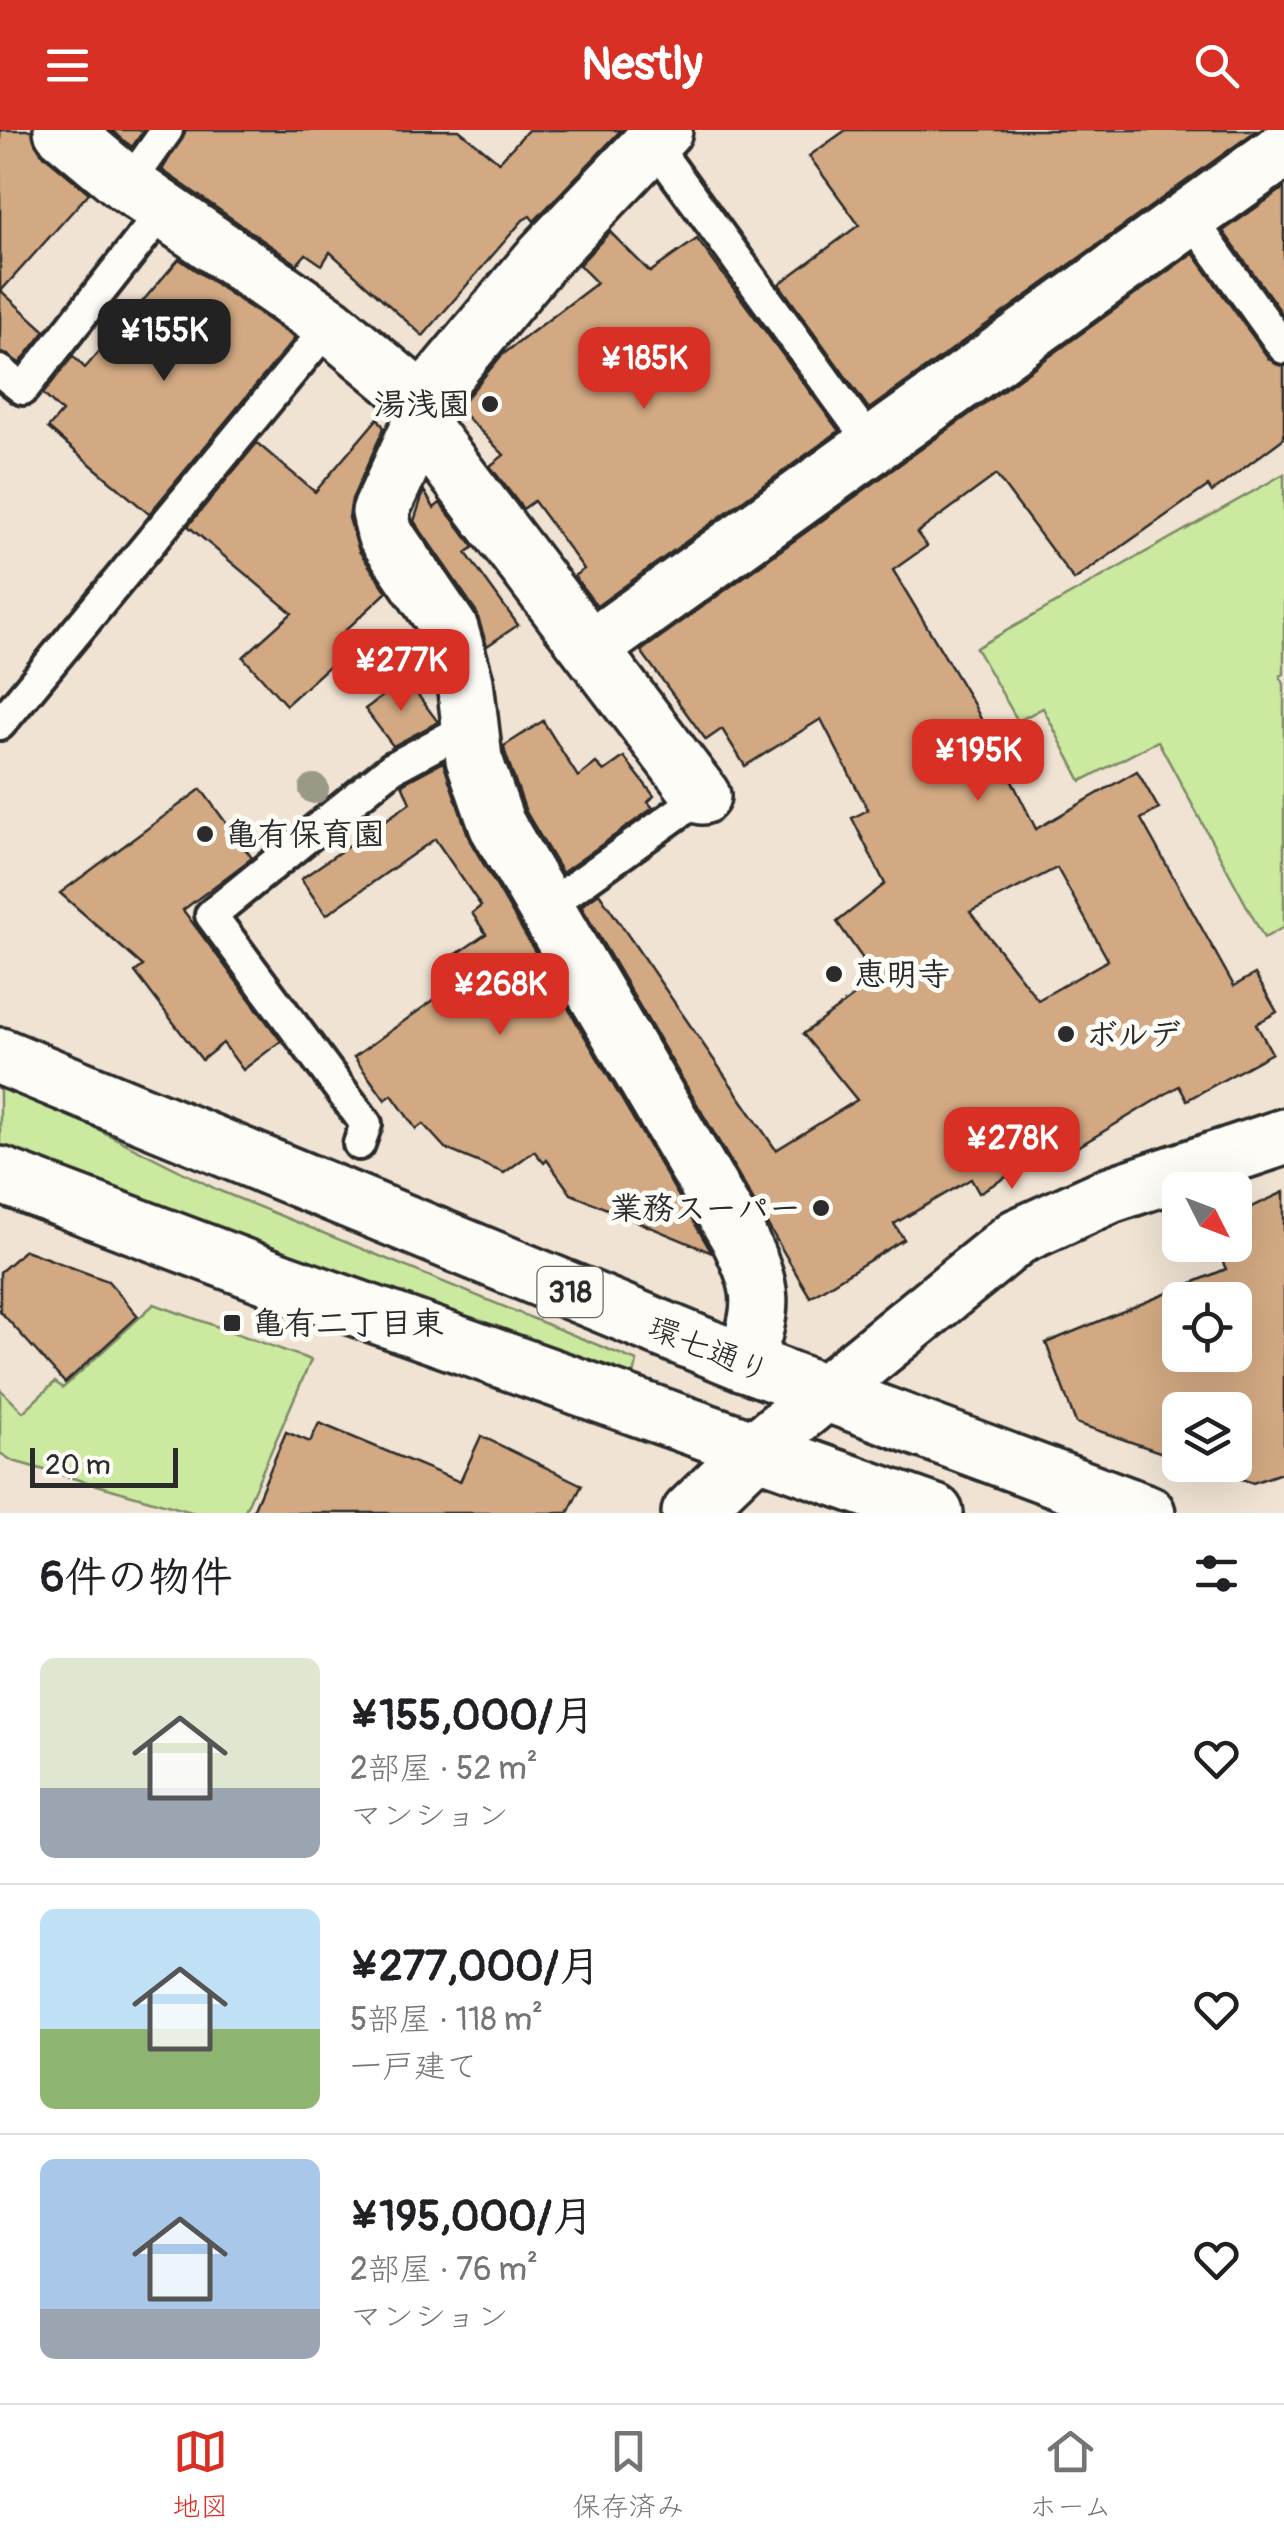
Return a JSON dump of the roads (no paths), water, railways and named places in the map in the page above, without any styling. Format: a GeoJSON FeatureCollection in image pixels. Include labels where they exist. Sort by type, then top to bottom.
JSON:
{"type":"FeatureCollection","features":[{"type":"Feature","properties":{"kind":"street"},"geometry":{"type":"LineString","coordinates":[[62,130],[146,197],[330,325],[421,413],[702,796]]}},
{"type":"Feature","properties":{"kind":"street"},"geometry":{"type":"LineString","coordinates":[[658,136],[543,256],[421,413],[380,512],[385,534],[450,629],[465,682],[474,760],[497,825],[738,1236],[761,1284],[758,1323],[745,1364]]}},
{"type":"Feature","properties":{"kind":"street"},"geometry":{"type":"LineString","coordinates":[[593,647],[1284,149]]}},
{"type":"Feature","properties":{"kind":"street","name":"環七通り"},"geometry":{"type":"LineString","coordinates":[[0,1056],[745,1364],[1147,1513]]}},
{"type":"Feature","properties":{"kind":"street"},"geometry":{"type":"LineString","coordinates":[[690,1513],[756,1448],[932,1303],[1030,1230],[1110,1195],[1284,1137]]}},
{"type":"Feature","properties":{"kind":"street"},"geometry":{"type":"LineString","coordinates":[[0,1174],[283,1282],[935,1513]]}},
{"type":"Feature","properties":{"kind":"lane"},"geometry":{"type":"LineString","coordinates":[[0,371],[23,389],[146,197],[167,130]]}},
{"type":"Feature","properties":{"kind":"lane"},"geometry":{"type":"LineString","coordinates":[[658,136],[872,445]]}},
{"type":"Feature","properties":{"kind":"lane"},"geometry":{"type":"LineString","coordinates":[[1190,218],[1284,348]]}},
{"type":"Feature","properties":{"kind":"lane"},"geometry":{"type":"LineString","coordinates":[[0,724],[330,325]]}},
{"type":"Feature","properties":{"kind":"lane"},"geometry":{"type":"LineString","coordinates":[[359,1144],[366,1124],[211,915],[392,768],[448,738],[472,735]]}},
{"type":"Feature","properties":{"kind":"lane"},"geometry":{"type":"LineString","coordinates":[[544,910],[702,796]]}},
{"type":"Feature","properties":{"kind":"place","name":"湯浅園"},"geometry":{"type":"Point","coordinates":[490,404]}},
{"type":"Feature","properties":{"kind":"place","name":"亀有保育園"},"geometry":{"type":"Point","coordinates":[205,834]}},
{"type":"Feature","properties":{"kind":"place","name":"恵明寺"},"geometry":{"type":"Point","coordinates":[834,974]}},
{"type":"Feature","properties":{"kind":"place","name":"ボルデ"},"geometry":{"type":"Point","coordinates":[1066,1034]}},
{"type":"Feature","properties":{"kind":"place","name":"業務スーパー"},"geometry":{"type":"Point","coordinates":[821,1208]}},
{"type":"Feature","properties":{"kind":"place","name":"亀有二丁目東"},"geometry":{"type":"Point","coordinates":[232,1323]}}]}
